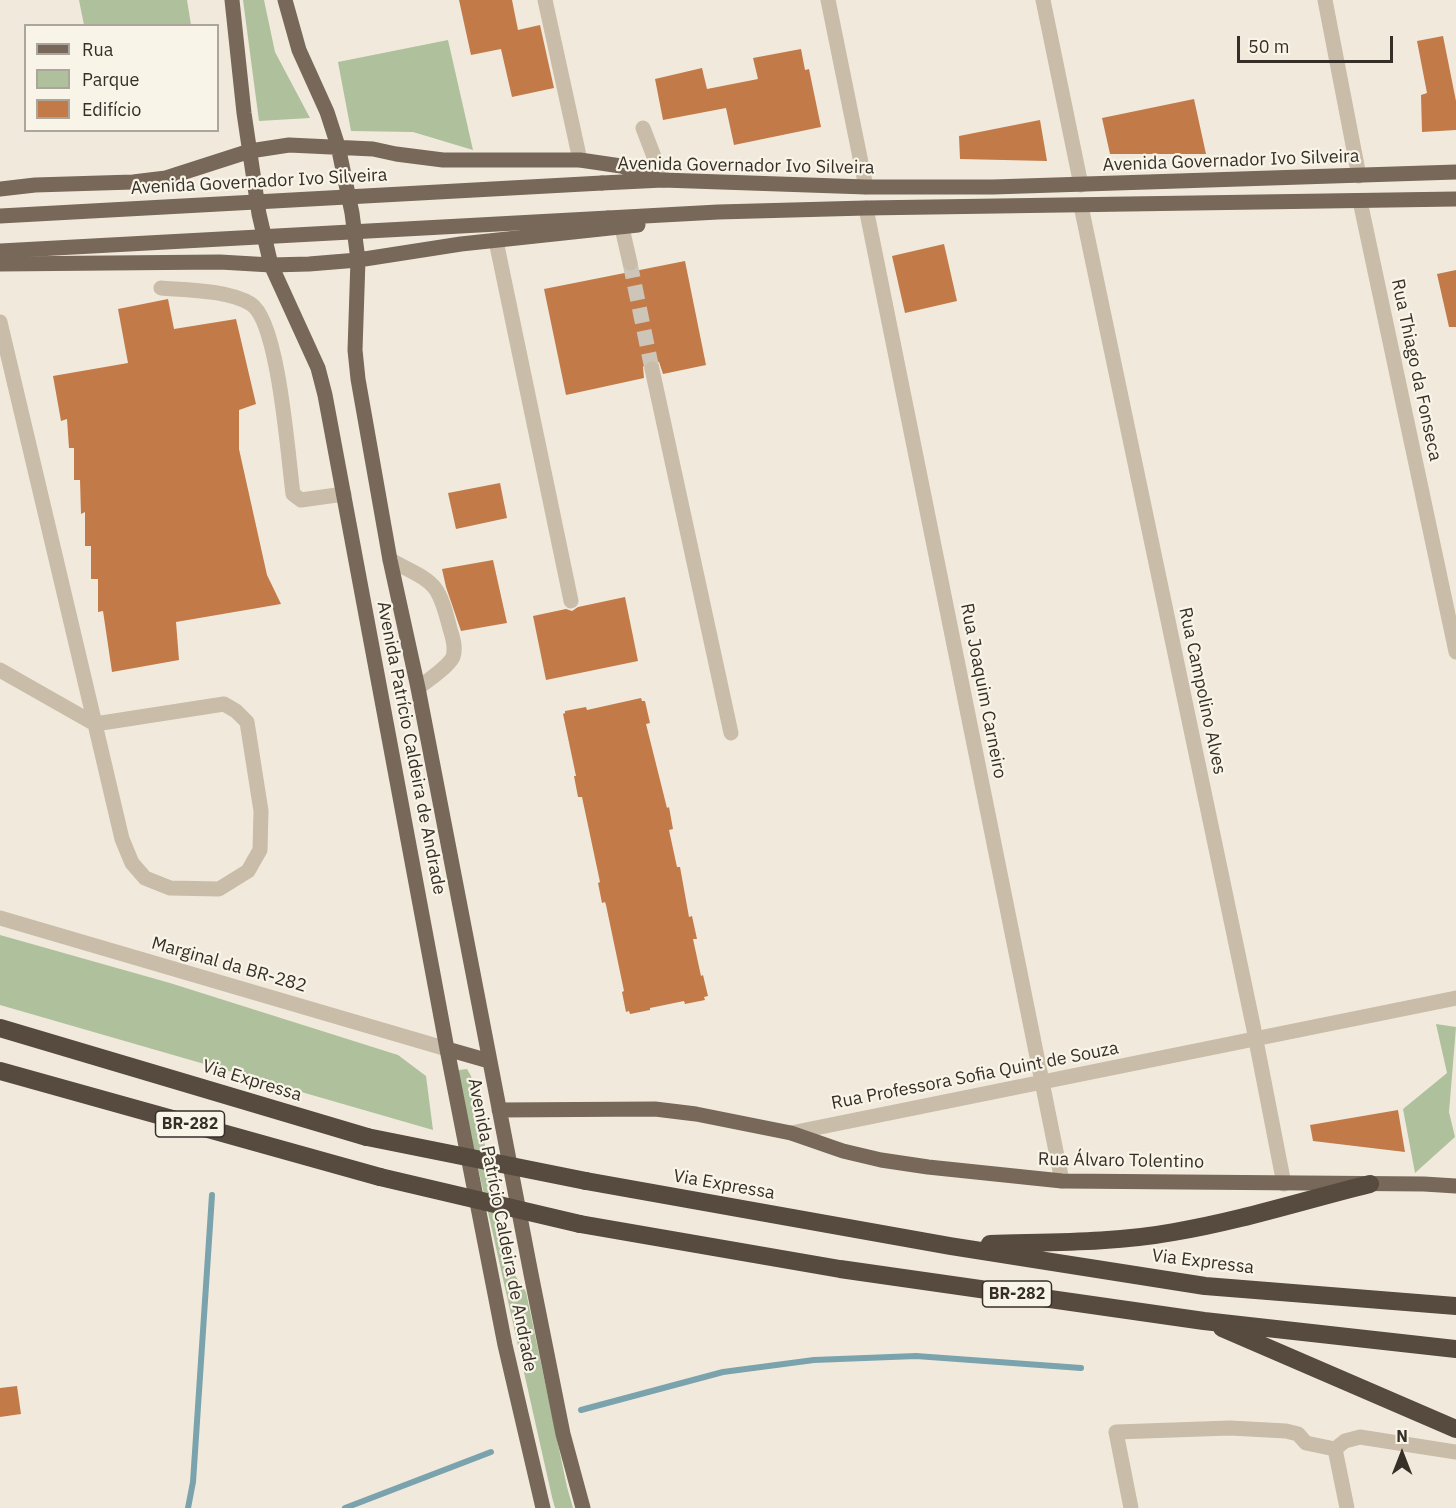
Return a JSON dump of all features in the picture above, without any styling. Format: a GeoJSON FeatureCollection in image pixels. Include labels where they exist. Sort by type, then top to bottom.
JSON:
{"type":"FeatureCollection","features":[{"type":"Feature","properties":{"kind":"highway","name":"Via Expressa"},"geometry":{"type":"LineString","coordinates":[[0,1028],[366,1137],[586,1182],[950,1246],[1205,1286],[1456,1306]]}},
{"type":"Feature","properties":{"kind":"highway","name":"BR-282"},"geometry":{"type":"LineString","coordinates":[[0,1071],[380,1177],[580,1224],[840,1269],[1204,1321],[1456,1350]]}},
{"type":"Feature","properties":{"kind":"highway"},"geometry":{"type":"LineString","coordinates":[[950,1246],[1127,1238],[1173,1232],[1225,1222],[1370,1184]]}},
{"type":"Feature","properties":{"kind":"highway"},"geometry":{"type":"LineString","coordinates":[[1204,1321],[1456,1429]]}},
{"type":"Feature","properties":{"kind":"main road","name":"Avenida Patrício Caldeira de Andrade"},"geometry":{"type":"LineString","coordinates":[[232,0],[259,214],[271,265],[318,368],[344,494],[447,1049],[505,1345],[543,1508]]}},
{"type":"Feature","properties":{"kind":"main road","name":"Avenida Patrício Caldeira de Andrade"},"geometry":{"type":"LineString","coordinates":[[285,0],[299,50],[327,112],[338,146],[352,213],[358,260],[356,350],[358,379],[390,560],[418,688],[561,1423],[583,1508]]}},
{"type":"Feature","properties":{"kind":"main road"},"geometry":{"type":"LineString","coordinates":[[0,189],[35,185],[133,182],[166,178],[250,151],[289,145],[373,149],[443,160],[580,160],[621,166],[663,180]]}},
{"type":"Feature","properties":{"kind":"main road","name":"Avenida Governador Ivo Silveira"},"geometry":{"type":"LineString","coordinates":[[0,216],[663,180],[866,187],[1081,185],[1456,172]]}},
{"type":"Feature","properties":{"kind":"main road"},"geometry":{"type":"LineString","coordinates":[[0,251],[718,212],[1456,199]]}},
{"type":"Feature","properties":{"kind":"main road"},"geometry":{"type":"LineString","coordinates":[[0,264],[220,262],[271,265],[358,260],[496,241],[622,228],[718,212]]}},
{"type":"Feature","properties":{"kind":"main road"},"geometry":{"type":"LineString","coordinates":[[447,1049],[489,1061]]}},
{"type":"Feature","properties":{"kind":"main road","name":"Rua Professora Sofia Quint de Souza"},"geometry":{"type":"LineString","coordinates":[[499,1110],[655,1108],[791,1133]]}},
{"type":"Feature","properties":{"kind":"main road","name":"Rua Álvaro Tolentino"},"geometry":{"type":"LineString","coordinates":[[791,1133],[843,1151],[881,1160],[1062,1182],[1456,1186]]}},
{"type":"Feature","properties":{"kind":"street"},"geometry":{"type":"LineString","coordinates":[[545,0],[580,160]]}},
{"type":"Feature","properties":{"kind":"street"},"geometry":{"type":"LineString","coordinates":[[828,0],[866,187]]}},
{"type":"Feature","properties":{"kind":"street"},"geometry":{"type":"LineString","coordinates":[[1043,0],[1081,185]]}},
{"type":"Feature","properties":{"kind":"street"},"geometry":{"type":"LineString","coordinates":[[1325,0],[1359,176]]}},
{"type":"Feature","properties":{"kind":"street"},"geometry":{"type":"LineString","coordinates":[[643,128],[663,180]]}},
{"type":"Feature","properties":{"kind":"street","name":"Rua Thiago da Fonseca"},"geometry":{"type":"LineString","coordinates":[[1360,201],[1456,652]]}},
{"type":"Feature","properties":{"kind":"street","name":"Rua Campolino Alves"},"geometry":{"type":"LineString","coordinates":[[1081,206],[1284,1184]]}},
{"type":"Feature","properties":{"kind":"street","name":"Rua Joaquim Carneiro"},"geometry":{"type":"LineString","coordinates":[[866,208],[1062,1182]]}},
{"type":"Feature","properties":{"kind":"street"},"geometry":{"type":"LineString","coordinates":[[622,228],[630,263]]}},
{"type":"Feature","properties":{"kind":"street"},"geometry":{"type":"LineString","coordinates":[[496,241],[571,601]]}},
{"type":"Feature","properties":{"kind":"street"},"geometry":{"type":"LineString","coordinates":[[161,288],[211,291],[249,303],[258,310],[274,355],[293,494],[301,500],[344,494]]}},
{"type":"Feature","properties":{"kind":"street"},"geometry":{"type":"LineString","coordinates":[[0,322],[3,352],[95,724],[122,839],[132,863],[145,878],[170,888],[219,889],[248,871],[260,850],[261,811],[247,722],[236,711],[224,704],[95,724],[0,670]]}},
{"type":"Feature","properties":{"kind":"street"},"geometry":{"type":"LineString","coordinates":[[652,369],[731,733]]}},
{"type":"Feature","properties":{"kind":"street"},"geometry":{"type":"LineString","coordinates":[[390,560],[428,579],[439,591],[454,646],[453,656],[449,663],[418,688]]}},
{"type":"Feature","properties":{"kind":"street","name":"Marginal da BR-282"},"geometry":{"type":"LineString","coordinates":[[0,918],[447,1049]]}},
{"type":"Feature","properties":{"kind":"street","name":"Rua Professora Sofia Quint de Souza"},"geometry":{"type":"LineString","coordinates":[[791,1133],[1456,998]]}},
{"type":"Feature","properties":{"kind":"street"},"geometry":{"type":"LineString","coordinates":[[1131,1508],[1116,1432],[1230,1428],[1286,1431],[1298,1434],[1306,1443],[1335,1449]]}},
{"type":"Feature","properties":{"kind":"street"},"geometry":{"type":"LineString","coordinates":[[1335,1449],[1345,1441],[1360,1437],[1456,1452]]}},
{"type":"Feature","properties":{"kind":"street"},"geometry":{"type":"LineString","coordinates":[[1335,1449],[1347,1508]]}},
{"type":"Feature","properties":{"kind":"green space"},"geometry":{"type":"Polygon","coordinates":[[[79,0],[187,0],[191,24],[84,24],[79,0]]]}},
{"type":"Feature","properties":{"kind":"green space"},"geometry":{"type":"Polygon","coordinates":[[[243,0],[264,0],[275,52],[310,118],[259,121],[243,0]]]}},
{"type":"Feature","properties":{"kind":"green space"},"geometry":{"type":"Polygon","coordinates":[[[448,40],[473,150],[413,132],[351,131],[338,62],[448,40]]]}},
{"type":"Feature","properties":{"kind":"green space"},"geometry":{"type":"Polygon","coordinates":[[[0,935],[170,983],[398,1055],[426,1076],[433,1130],[0,1005],[0,935]]]}},
{"type":"Feature","properties":{"kind":"green space"},"geometry":{"type":"Polygon","coordinates":[[[1436,1024],[1456,1027],[1449,1112],[1455,1137],[1415,1173],[1403,1109],[1447,1073],[1436,1024]]]}},
{"type":"Feature","properties":{"kind":"green space"},"geometry":{"type":"Polygon","coordinates":[[[467,1069],[471,1076],[509,1266],[526,1292],[573,1508],[555,1508],[552,1497],[457,1074],[459,1070],[467,1069]]]}},
{"type":"Feature","properties":{"kind":"building"},"geometry":{"type":"Polygon","coordinates":[[[459,0],[512,0],[518,30],[540,25],[554,88],[512,97],[501,49],[471,55],[459,0]]]}},
{"type":"Feature","properties":{"kind":"building"},"geometry":{"type":"Polygon","coordinates":[[[1443,36],[1456,101],[1456,130],[1422,132],[1421,95],[1427,93],[1417,41],[1443,36]]]}},
{"type":"Feature","properties":{"kind":"building"},"geometry":{"type":"Polygon","coordinates":[[[801,49],[805,70],[809,69],[821,127],[734,145],[726,108],[663,120],[655,79],[702,68],[707,89],[758,79],[753,58],[801,49]]]}},
{"type":"Feature","properties":{"kind":"building"},"geometry":{"type":"Polygon","coordinates":[[[1194,99],[1206,154],[1110,154],[1102,118],[1194,99]]]}},
{"type":"Feature","properties":{"kind":"building"},"geometry":{"type":"Polygon","coordinates":[[[1040,120],[1047,161],[960,159],[959,136],[1040,120]]]}},
{"type":"Feature","properties":{"kind":"building"},"geometry":{"type":"Polygon","coordinates":[[[944,244],[957,301],[905,313],[892,256],[944,244]]]}},
{"type":"Feature","properties":{"kind":"building"},"geometry":{"type":"Polygon","coordinates":[[[685,261],[706,365],[663,374],[659,362],[649,360],[643,367],[644,378],[566,395],[544,289],[685,261]]]}},
{"type":"Feature","properties":{"kind":"building"},"geometry":{"type":"Polygon","coordinates":[[[1456,270],[1456,327],[1449,327],[1437,274],[1456,270]]]}},
{"type":"Feature","properties":{"kind":"building"},"geometry":{"type":"Polygon","coordinates":[[[168,299],[174,329],[236,319],[256,404],[239,410],[239,449],[267,575],[281,604],[176,622],[179,660],[112,672],[103,611],[98,612],[98,579],[91,579],[91,546],[85,546],[85,512],[81,514],[80,480],[74,480],[74,448],[69,448],[67,419],[61,421],[53,376],[128,363],[118,309],[168,299]]]}},
{"type":"Feature","properties":{"kind":"building"},"geometry":{"type":"Polygon","coordinates":[[[500,483],[507,518],[456,529],[448,493],[500,483]]]}},
{"type":"Feature","properties":{"kind":"building"},"geometry":{"type":"Polygon","coordinates":[[[493,560],[507,623],[461,631],[442,569],[493,560]]]}},
{"type":"Feature","properties":{"kind":"building"},"geometry":{"type":"Polygon","coordinates":[[[625,597],[638,661],[546,680],[533,616],[566,609],[572,611],[578,607],[625,597]]]}},
{"type":"Feature","properties":{"kind":"building"},"geometry":{"type":"Polygon","coordinates":[[[641,698],[645,701],[650,723],[646,724],[667,808],[669,807],[673,829],[669,830],[677,867],[680,867],[689,917],[692,916],[697,939],[693,939],[708,996],[704,997],[705,1000],[685,1004],[684,1001],[630,1014],[629,1011],[626,1012],[622,992],[624,991],[606,905],[605,902],[602,903],[598,883],[600,882],[582,797],[578,797],[563,714],[565,711],[586,707],[587,710],[641,698]]]}},
{"type":"Feature","properties":{"kind":"building"},"geometry":{"type":"Polygon","coordinates":[[[1398,1110],[1405,1152],[1313,1141],[1310,1125],[1398,1110]]]}},
{"type":"Feature","properties":{"kind":"building"},"geometry":{"type":"Polygon","coordinates":[[[17,1386],[21,1414],[0,1417],[0,1388],[17,1386]]]}},
{"type":"Feature","properties":{"kind":"waterway"},"geometry":{"type":"LineString","coordinates":[[188,1508],[193,1482],[212,1195]]}},
{"type":"Feature","properties":{"kind":"waterway"},"geometry":{"type":"LineString","coordinates":[[581,1410],[723,1372],[814,1360],[916,1356],[1081,1368]]}},
{"type":"Feature","properties":{"kind":"waterway"},"geometry":{"type":"LineString","coordinates":[[345,1508],[491,1452]]}},
{"type":"Feature","properties":{"kind":"tunnel"},"geometry":{"type":"LineString","coordinates":[[630,263],[652,369]]}}]}
